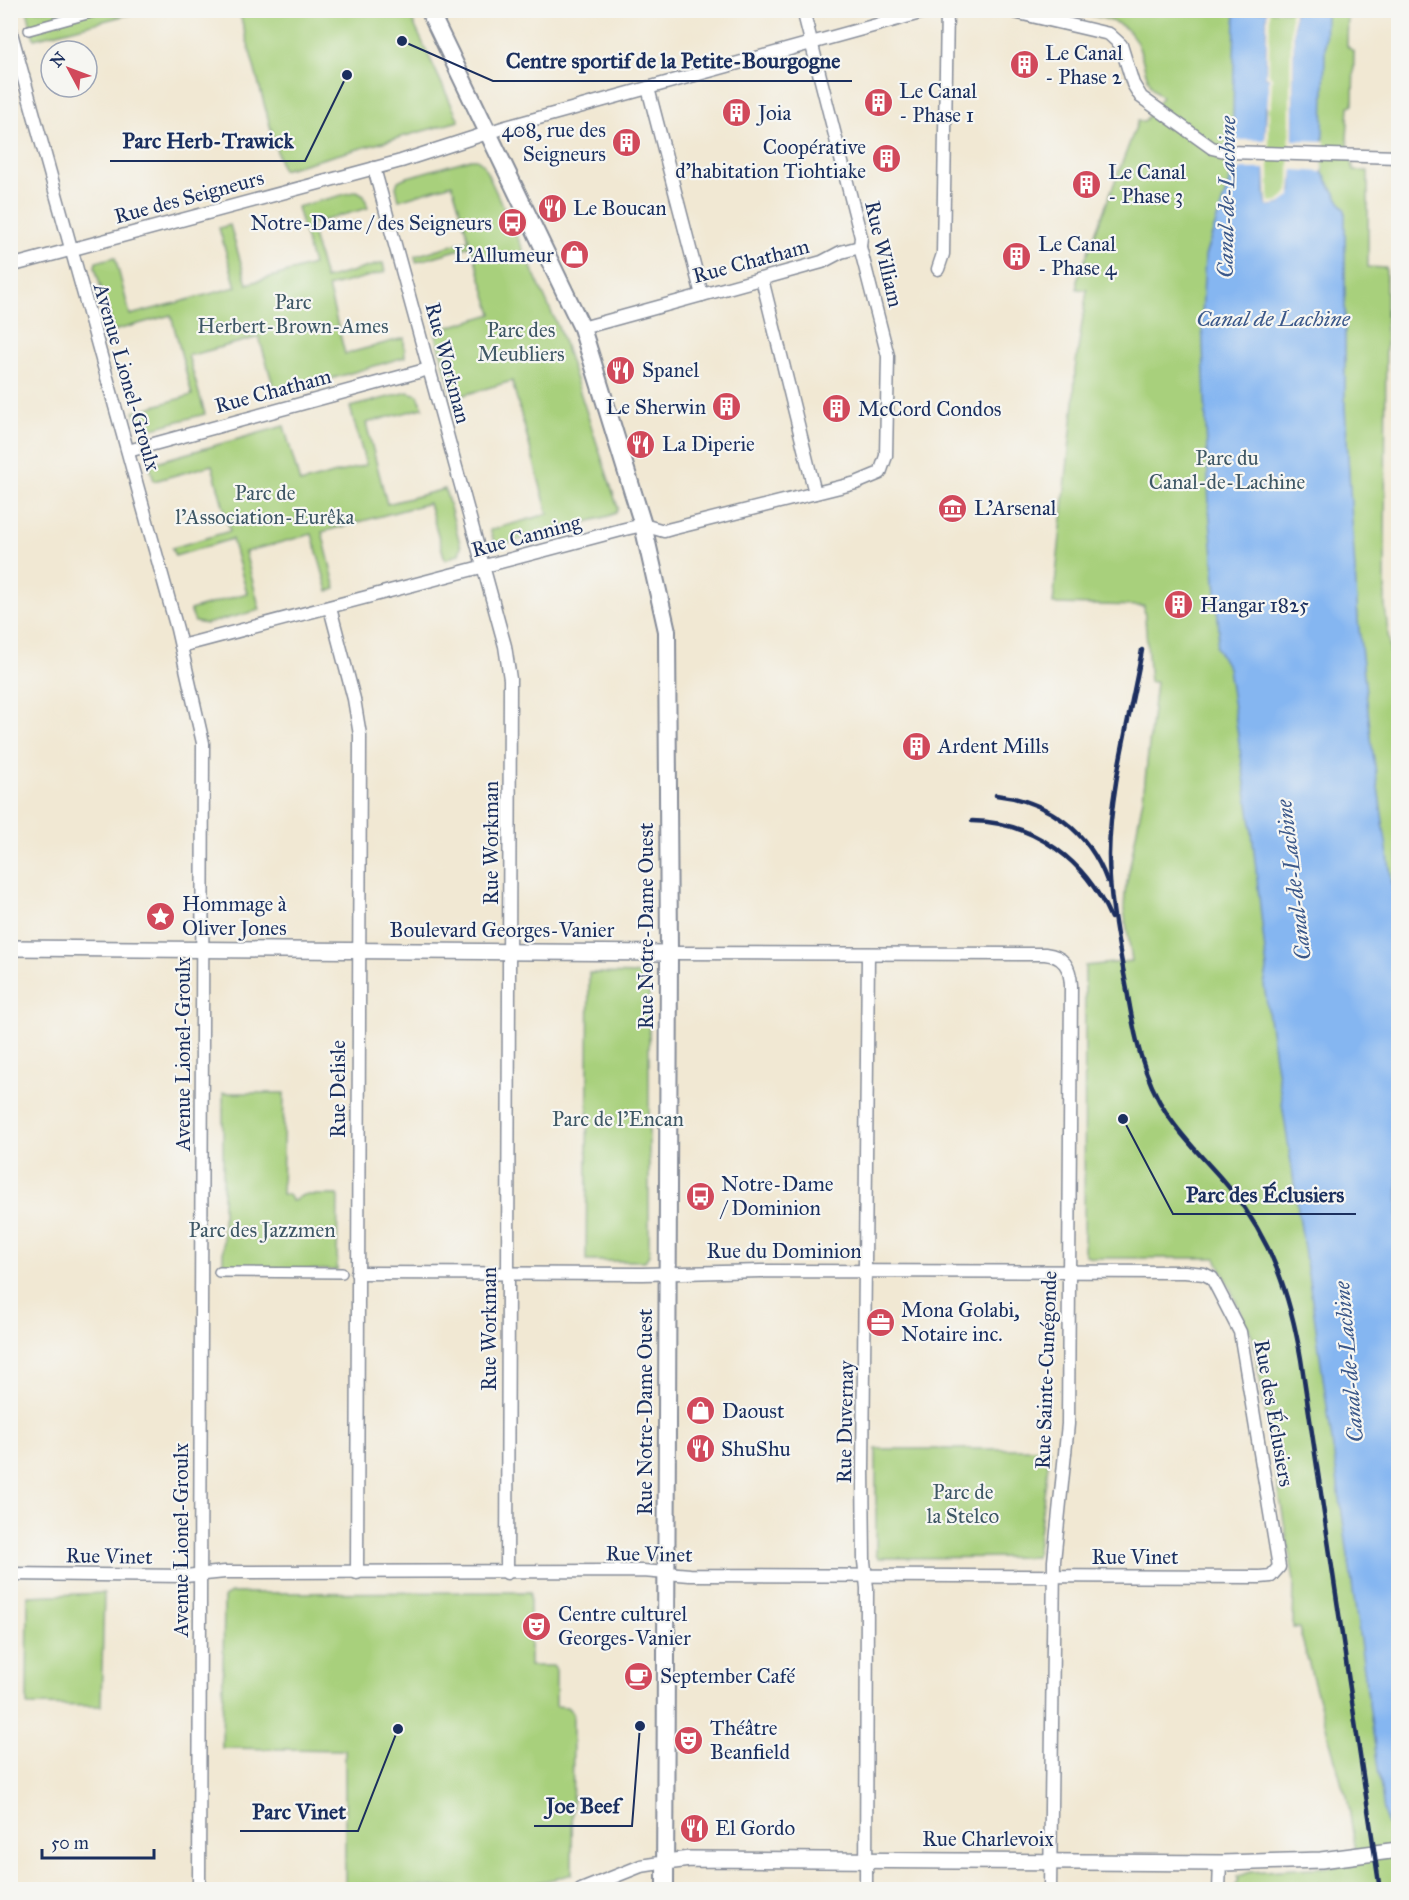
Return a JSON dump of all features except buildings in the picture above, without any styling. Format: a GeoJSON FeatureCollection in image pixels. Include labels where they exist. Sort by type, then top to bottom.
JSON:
{"type":"FeatureCollection","features":[{"type":"Feature","properties":{"kind":"main road","name":"Rue Notre-Dame Ouest"},"geometry":{"type":"LineString","coordinates":[[429,10],[582,328],[643,525],[663,605],[668,644],[665,1890]]}},
{"type":"Feature","properties":{"kind":"street"},"geometry":{"type":"LineString","coordinates":[[29,30],[102,10]]}},
{"type":"Feature","properties":{"kind":"street","name":"Rue William"},"geometry":{"type":"LineString","coordinates":[[803,10],[861,237],[860,247],[888,356],[886,456],[880,473]]}},
{"type":"Feature","properties":{"kind":"street","name":"Rue des Seigneurs"},"geometry":{"type":"LineString","coordinates":[[10,266],[374,168],[648,88],[931,10]]}},
{"type":"Feature","properties":{"kind":"street"},"geometry":{"type":"LineString","coordinates":[[938,270],[943,254],[947,10]]}},
{"type":"Feature","properties":{"kind":"street"},"geometry":{"type":"LineString","coordinates":[[1006,10],[1109,34],[1121,45],[1133,84],[1145,101],[1207,145],[1229,152],[1398,157]]}},
{"type":"Feature","properties":{"kind":"street","name":"Avenue Lionel-Groulx"},"geometry":{"type":"LineString","coordinates":[[10,29],[181,646],[203,750],[199,1890]]}},
{"type":"Feature","properties":{"kind":"street"},"geometry":{"type":"LineString","coordinates":[[648,88],[702,295]]}},
{"type":"Feature","properties":{"kind":"street","name":"Rue Workman"},"geometry":{"type":"LineString","coordinates":[[374,168],[507,654],[511,688],[507,1573]]}},
{"type":"Feature","properties":{"kind":"street","name":"Rue Chatham"},"geometry":{"type":"LineString","coordinates":[[582,328],[822,262],[841,252],[860,247]]}},
{"type":"Feature","properties":{"kind":"street"},"geometry":{"type":"LineString","coordinates":[[762,279],[815,492]]}},
{"type":"Feature","properties":{"kind":"street","name":"Rue Chatham"},"geometry":{"type":"LineString","coordinates":[[128,451],[429,369]]}},
{"type":"Feature","properties":{"kind":"street","name":"Rue Canning"},"geometry":{"type":"LineString","coordinates":[[181,646],[643,525],[664,531],[866,480],[880,473]]}},
{"type":"Feature","properties":{"kind":"street","name":"Rue Delisle"},"geometry":{"type":"LineString","coordinates":[[330,608],[354,699],[360,735],[357,951],[357,1574]]}},
{"type":"Feature","properties":{"kind":"street","name":"Boulevard Georges-Vanier"},"geometry":{"type":"LineString","coordinates":[[10,948],[1045,954],[1064,961]]}},
{"type":"Feature","properties":{"kind":"street","name":"Rue Duvernay"},"geometry":{"type":"LineString","coordinates":[[866,1890],[863,1469],[868,954]]}},
{"type":"Feature","properties":{"kind":"street","name":"Rue Sainte-Cunégonde"},"geometry":{"type":"LineString","coordinates":[[1050,1890],[1054,1576],[1068,1424],[1071,985],[1069,971],[1064,961]]}},
{"type":"Feature","properties":{"kind":"street"},"geometry":{"type":"LineString","coordinates":[[219,1272],[342,1273]]}},
{"type":"Feature","properties":{"kind":"street","name":"Rue du Dominion"},"geometry":{"type":"LineString","coordinates":[[357,1273],[1185,1272],[1210,1276]]}},
{"type":"Feature","properties":{"kind":"street","name":"Rue des Éclusiers"},"geometry":{"type":"LineString","coordinates":[[1210,1276],[1232,1313],[1243,1342],[1279,1563]]}},
{"type":"Feature","properties":{"kind":"street","name":"Rue Vinet"},"geometry":{"type":"LineString","coordinates":[[10,1574],[666,1573],[1269,1577],[1276,1572],[1279,1563]]}},
{"type":"Feature","properties":{"kind":"street","name":"Rue Charlevoix"},"geometry":{"type":"LineString","coordinates":[[581,1890],[641,1866],[690,1859],[1220,1863],[1321,1860],[1395,1851]]}},
{"type":"Feature","properties":{"kind":"street"},"geometry":{"type":"LineString","coordinates":[[1219,1890],[1220,1863]]}},
{"type":"Feature","properties":{"kind":"green space"},"geometry":{"type":"Polygon","coordinates":[[[27,10],[142,11],[34,39],[27,10]]]}},
{"type":"Feature","properties":{"kind":"green space"},"geometry":{"type":"Polygon","coordinates":[[[239,11],[408,11],[459,121],[282,170],[239,11]]]}},
{"type":"Feature","properties":{"kind":"green space","name":"Parc du Canal-de-Lachine"},"geometry":{"type":"Polygon","coordinates":[[[1070,11],[1348,11],[1347,46],[1354,52],[1353,105],[1349,106],[1347,139],[1354,171],[1368,171],[1368,267],[1386,268],[1385,606],[1398,723],[1398,1889],[1234,1889],[1239,1880],[1237,1877],[1250,1872],[1358,1865],[1347,1796],[1299,1628],[1293,1628],[1294,1581],[1253,1338],[1216,1258],[1092,1258],[1086,1255],[1084,1250],[1085,966],[1132,961],[1124,910],[1125,892],[1143,798],[1156,682],[1150,682],[1144,606],[1053,604],[1074,402],[1075,370],[1087,290],[1077,289],[1077,281],[1138,121],[1144,122],[1162,97],[1149,81],[1138,45],[1125,28],[1106,19],[1070,11]]]}},
{"type":"Feature","properties":{"kind":"green space","name":"Parc des Meubliers"},"geometry":{"type":"Polygon","coordinates":[[[477,159],[483,164],[511,224],[508,226],[512,233],[515,232],[560,331],[618,508],[616,513],[609,516],[500,545],[494,541],[490,530],[548,514],[512,381],[453,398],[435,331],[492,314],[471,246],[416,262],[415,256],[469,240],[452,184],[399,200],[396,187],[398,181],[404,178],[477,159]]]}},
{"type":"Feature","properties":{"kind":"green space","name":"Parc Herbert-Brown-Ames"},"geometry":{"type":"Polygon","coordinates":[[[357,191],[364,195],[368,208],[310,224],[325,279],[383,263],[385,272],[328,287],[345,354],[404,338],[405,357],[276,395],[259,337],[192,355],[191,353],[188,355],[205,414],[149,429],[141,427],[134,412],[192,395],[171,315],[113,331],[95,267],[96,262],[115,257],[130,315],[236,287],[219,228],[230,225],[247,284],[313,265],[297,207],[357,191]]]}},
{"type":"Feature","properties":{"kind":"green space","name":"Parc de l'Association-Eurêka"},"geometry":{"type":"Polygon","coordinates":[[[408,392],[418,395],[423,408],[366,423],[387,504],[445,489],[461,547],[459,554],[445,560],[429,503],[322,532],[336,589],[328,591],[312,534],[245,552],[260,610],[206,624],[195,622],[190,610],[247,593],[232,539],[175,556],[172,548],[230,531],[212,465],[154,481],[150,467],[153,463],[284,426],[300,483],[366,465],[350,407],[408,392]]]}},
{"type":"Feature","properties":{"kind":"green space","name":"Parc de l'Encan"},"geometry":{"type":"Polygon","coordinates":[[[589,973],[645,974],[649,980],[649,1255],[645,1261],[586,1261],[589,973]]]}},
{"type":"Feature","properties":{"kind":"green space","name":"Parc des Jazzmen"},"geometry":{"type":"Polygon","coordinates":[[[223,1093],[284,1093],[282,1194],[288,1195],[292,1201],[303,1195],[338,1195],[337,1270],[223,1269],[223,1093]]]}},
{"type":"Feature","properties":{"kind":"green space","name":"Parc de la Stelco"},"geometry":{"type":"Polygon","coordinates":[[[876,1449],[1050,1449],[1036,1557],[878,1558],[876,1553],[876,1449]]]}},
{"type":"Feature","properties":{"kind":"green space"},"geometry":{"type":"Polygon","coordinates":[[[530,1592],[530,1666],[553,1666],[556,1670],[556,1706],[567,1707],[573,1713],[572,1874],[520,1885],[490,1887],[345,1884],[345,1750],[222,1748],[224,1597],[231,1593],[530,1592]]]}},
{"type":"Feature","properties":{"kind":"green space"},"geometry":{"type":"Polygon","coordinates":[[[104,1593],[101,1706],[27,1705],[28,1596],[104,1593]]]}},
{"type":"Feature","properties":{"kind":"water","name":"Canal de Lachine"},"geometry":{"type":"Polygon","coordinates":[[[1235,11],[1267,11],[1266,77],[1269,77],[1268,106],[1266,106],[1265,194],[1267,206],[1280,204],[1292,191],[1294,11],[1326,11],[1322,172],[1345,210],[1345,407],[1358,620],[1372,746],[1398,924],[1398,1872],[1390,1839],[1393,1839],[1391,1825],[1386,1825],[1314,1314],[1264,985],[1267,970],[1251,824],[1228,668],[1216,647],[1219,630],[1209,507],[1202,318],[1205,256],[1232,173],[1235,11]]]}},
{"type":"Feature","properties":{"kind":"pier"},"geometry":{"type":"Polygon","coordinates":[[[1270,10],[1269,74],[1272,77],[1269,109],[1269,202],[1279,201],[1289,191],[1291,10],[1294,11],[1293,140],[1325,141],[1322,172],[1293,170],[1291,196],[1280,204],[1267,206],[1265,169],[1242,169],[1232,173],[1229,167],[1230,140],[1265,140],[1269,77],[1266,77],[1267,11],[1270,10]]]}},
{"type":"Feature","properties":{"kind":"railway"},"geometry":{"type":"LineString","coordinates":[[1142,650],[1117,778],[1109,855],[1113,906],[1133,1022],[1140,1054],[1158,1100],[1174,1124],[1245,1209],[1268,1249],[1285,1291],[1301,1359],[1380,1890]]}},
{"type":"Feature","properties":{"kind":"railway"},"geometry":{"type":"LineString","coordinates":[[996,795],[1033,804],[1064,822],[1078,833],[1089,847],[1107,881]]}},
{"type":"Feature","properties":{"kind":"railway"},"geometry":{"type":"LineString","coordinates":[[972,821],[995,823],[1017,829],[1037,837],[1056,849],[1088,879],[1111,918]]}},
{"type":"Feature","properties":{"kind":"place","name":"Centre sportif de la Petite-Bourgogne"},"geometry":{"type":"Point","coordinates":[402,41]}},
{"type":"Feature","properties":{"kind":"place","name":"Le Canal - Phase 2"},"geometry":{"type":"Point","coordinates":[1024,65]}},
{"type":"Feature","properties":{"kind":"place","name":"Parc Herb-Trawick"},"geometry":{"type":"Point","coordinates":[347,75]}},
{"type":"Feature","properties":{"kind":"place","name":"Le Canal - Phase 1"},"geometry":{"type":"Point","coordinates":[878,103]}},
{"type":"Feature","properties":{"kind":"place","name":"Joia"},"geometry":{"type":"Point","coordinates":[737,113]}},
{"type":"Feature","properties":{"kind":"place","name":"408, rue des Seigneurs"},"geometry":{"type":"Point","coordinates":[627,142]}},
{"type":"Feature","properties":{"kind":"place","name":"Coopérative d'habitation Tiohtiake"},"geometry":{"type":"Point","coordinates":[887,159]}},
{"type":"Feature","properties":{"kind":"place","name":"Le Canal - Phase 3"},"geometry":{"type":"Point","coordinates":[1087,184]}},
{"type":"Feature","properties":{"kind":"place","name":"Le Boucan"},"geometry":{"type":"Point","coordinates":[552,208]}},
{"type":"Feature","properties":{"kind":"place","name":"Notre-Dame / des Seigneurs"},"geometry":{"type":"Point","coordinates":[513,223]}},
{"type":"Feature","properties":{"kind":"place","name":"L'Allumeur"},"geometry":{"type":"Point","coordinates":[575,255]}},
{"type":"Feature","properties":{"kind":"place","name":"Le Canal - Phase 4"},"geometry":{"type":"Point","coordinates":[1017,256]}},
{"type":"Feature","properties":{"kind":"place","name":"Spanel"},"geometry":{"type":"Point","coordinates":[621,370]}},
{"type":"Feature","properties":{"kind":"place","name":"Le Sherwin"},"geometry":{"type":"Point","coordinates":[727,407]}},
{"type":"Feature","properties":{"kind":"place","name":"McCord Condos"},"geometry":{"type":"Point","coordinates":[837,409]}},
{"type":"Feature","properties":{"kind":"place","name":"La Diperie"},"geometry":{"type":"Point","coordinates":[641,444]}},
{"type":"Feature","properties":{"kind":"place","name":"L'Arsenal"},"geometry":{"type":"Point","coordinates":[953,508]}},
{"type":"Feature","properties":{"kind":"place","name":"Hangar 1825"},"geometry":{"type":"Point","coordinates":[1179,605]}},
{"type":"Feature","properties":{"kind":"place","name":"Ardent Mills"},"geometry":{"type":"Point","coordinates":[917,746]}},
{"type":"Feature","properties":{"kind":"place","name":"Hommage à Oliver Jones"},"geometry":{"type":"Point","coordinates":[161,916]}},
{"type":"Feature","properties":{"kind":"place","name":"Parc des Éclusiers"},"geometry":{"type":"Point","coordinates":[1123,1119]}},
{"type":"Feature","properties":{"kind":"place","name":"Notre-Dame / Dominion"},"geometry":{"type":"Point","coordinates":[700,1196]}},
{"type":"Feature","properties":{"kind":"place","name":"Mona Golabi, Notaire inc."},"geometry":{"type":"Point","coordinates":[880,1322]}},
{"type":"Feature","properties":{"kind":"place","name":"Daoust"},"geometry":{"type":"Point","coordinates":[701,1411]}},
{"type":"Feature","properties":{"kind":"place","name":"ShuShu"},"geometry":{"type":"Point","coordinates":[700,1449]}},
{"type":"Feature","properties":{"kind":"place","name":"Centre culturel Georges-Vanier"},"geometry":{"type":"Point","coordinates":[537,1626]}},
{"type":"Feature","properties":{"kind":"place","name":"September Café"},"geometry":{"type":"Point","coordinates":[639,1676]}},
{"type":"Feature","properties":{"kind":"place","name":"Joe Beef"},"geometry":{"type":"Point","coordinates":[640,1726]}},
{"type":"Feature","properties":{"kind":"place","name":"Parc Vinet"},"geometry":{"type":"Point","coordinates":[398,1729]}},
{"type":"Feature","properties":{"kind":"place","name":"Théâtre Beanfield"},"geometry":{"type":"Point","coordinates":[689,1740]}},
{"type":"Feature","properties":{"kind":"place","name":"El Gordo"},"geometry":{"type":"Point","coordinates":[694,1828]}},
{"type":"Feature","properties":{"kind":"water label","name":"Canal-de-Lachine"},"geometry":{"type":"Point","coordinates":[1226,197]}},
{"type":"Feature","properties":{"kind":"water label","name":"Canal-de-Lachine"},"geometry":{"type":"Point","coordinates":[1293,880]}},
{"type":"Feature","properties":{"kind":"water label","name":"Canal-de-Lachine"},"geometry":{"type":"Point","coordinates":[1348,1362]}}]}
